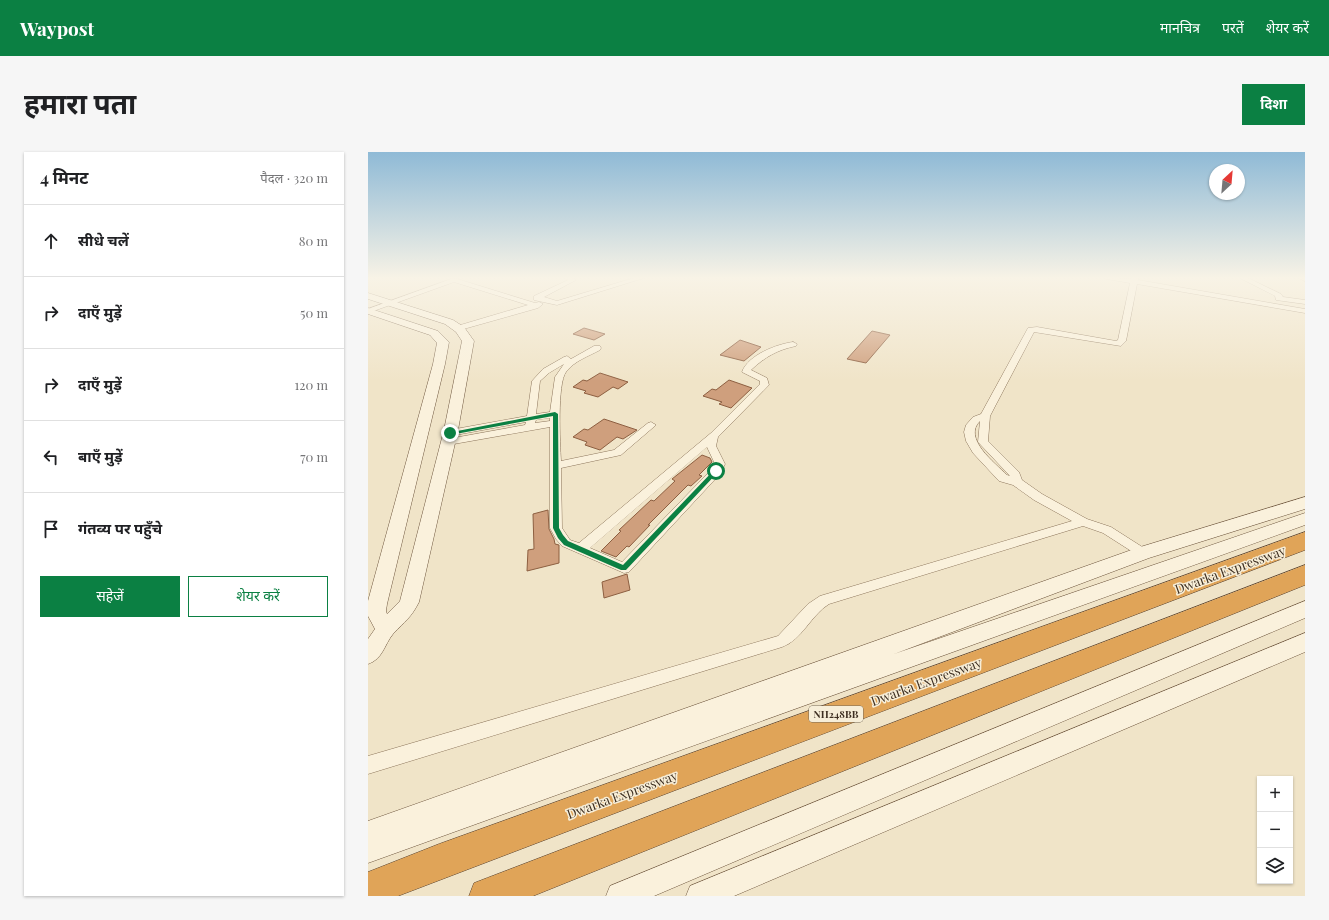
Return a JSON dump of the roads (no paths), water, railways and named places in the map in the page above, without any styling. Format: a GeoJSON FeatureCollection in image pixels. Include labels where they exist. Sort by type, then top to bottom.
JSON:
{"type":"FeatureCollection","features":[{"type":"Feature","properties":{"kind":"highway","name":"Dwarka Expressway"},"geometry":{"type":"LineString","coordinates":[[368,890],[447,859],[1305,541]]}},
{"type":"Feature","properties":{"kind":"highway"},"geometry":{"type":"LineString","coordinates":[[487,896],[1305,574]]}},
{"type":"Feature","properties":{"kind":"street"},"geometry":{"type":"LineString","coordinates":[[371,312],[434,333],[442,342],[439,364],[377,604],[376,612],[385,629]]}},
{"type":"Feature","properties":{"kind":"street"},"geometry":{"type":"LineString","coordinates":[[415,312],[457,326],[506,312]]}},
{"type":"Feature","properties":{"kind":"street"},"geometry":{"type":"LineString","coordinates":[[1127,312],[1120,343],[1114,344],[1037,329],[1031,330],[985,416],[976,420],[971,425],[969,432],[970,441],[977,451],[1003,478],[1017,482],[1038,497],[1083,522],[1106,530],[1143,553]]}},
{"type":"Feature","properties":{"kind":"street"},"geometry":{"type":"LineString","coordinates":[[368,655],[380,639],[385,629],[404,611],[409,602],[449,438],[468,341],[457,326]]}},
{"type":"Feature","properties":{"kind":"street"},"geometry":{"type":"LineString","coordinates":[[580,549],[714,435],[765,385],[764,380],[746,372],[747,369],[770,350],[782,345],[793,344]]}},
{"type":"Feature","properties":{"kind":"street"},"geometry":{"type":"LineString","coordinates":[[531,423],[536,381],[539,377],[593,347],[561,371],[559,377],[555,418],[556,528],[566,543],[624,568],[716,471],[720,464],[719,459],[713,452],[711,443],[714,435]]}},
{"type":"Feature","properties":{"kind":"street"},"geometry":{"type":"LineString","coordinates":[[449,438],[555,418]]}},
{"type":"Feature","properties":{"kind":"street"},"geometry":{"type":"LineString","coordinates":[[556,465],[616,453],[623,449],[651,425]]}},
{"type":"Feature","properties":{"kind":"street"},"geometry":{"type":"LineString","coordinates":[[368,834],[775,688],[1143,553],[1305,503]]}},
{"type":"Feature","properties":{"kind":"street"},"geometry":{"type":"LineString","coordinates":[[368,850],[508,798],[719,726],[1305,519]]}},
{"type":"Feature","properties":{"kind":"street"},"geometry":{"type":"LineString","coordinates":[[368,765],[782,641],[793,633],[813,608],[825,600],[1083,522]]}},
{"type":"Feature","properties":{"kind":"street"},"geometry":{"type":"LineString","coordinates":[[620,896],[1305,609]]}},
{"type":"Feature","properties":{"kind":"street"},"geometry":{"type":"LineString","coordinates":[[700,896],[1305,642]]}}]}
